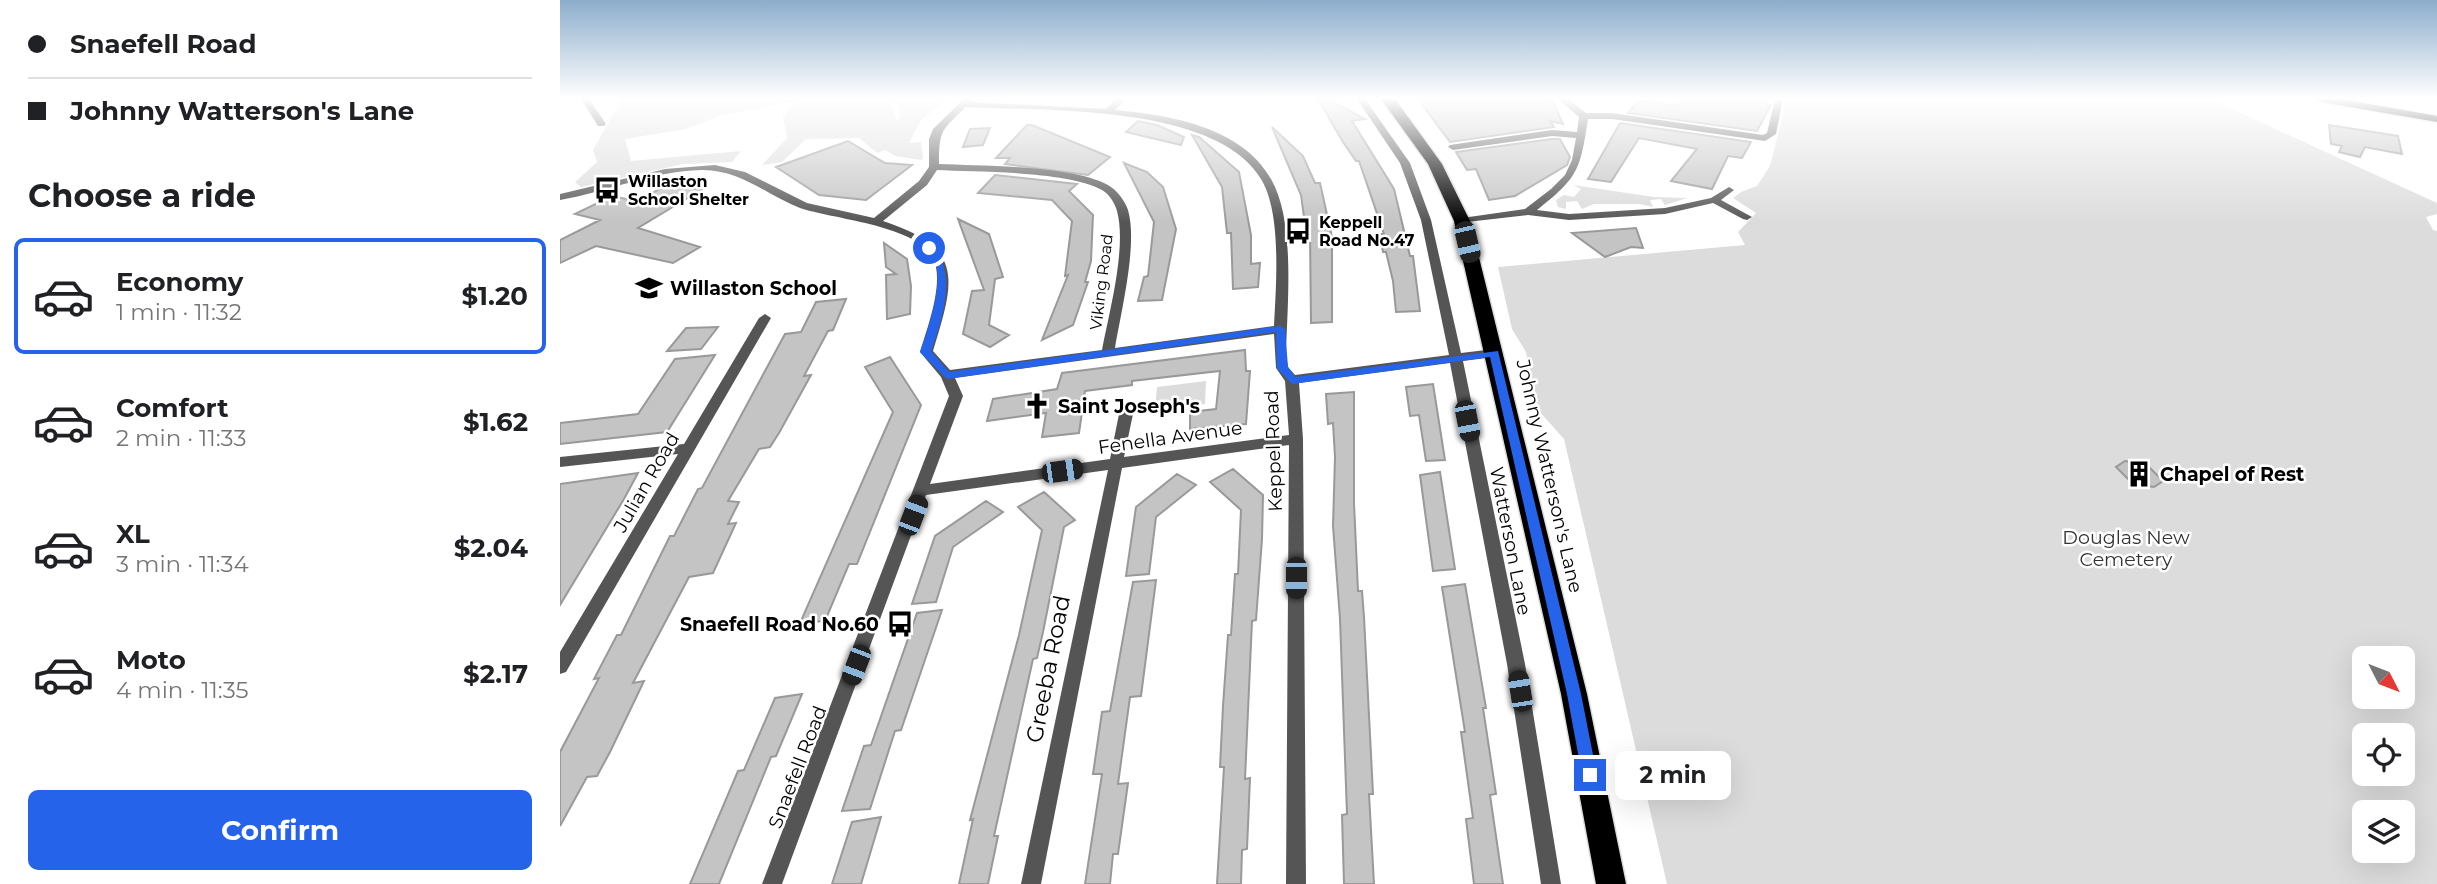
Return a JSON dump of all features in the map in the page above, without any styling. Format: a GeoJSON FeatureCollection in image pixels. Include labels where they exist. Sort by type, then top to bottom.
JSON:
{"type":"FeatureCollection","features":[{"type":"Feature","properties":{"kind":"highway","name":"Johnny Watterson's Lane"},"geometry":{"type":"LineString","coordinates":[[1418,140],[1435,164],[1462,221],[1574,694],[1611,884]]}},
{"type":"Feature","properties":{"kind":"street"},"geometry":{"type":"LineString","coordinates":[[560,197],[673,170],[722,167],[738,171],[806,206],[876,221],[923,183],[934,167],[934,140]]}},
{"type":"Feature","properties":{"kind":"street","name":"Keppel Road"},"geometry":{"type":"LineString","coordinates":[[1228,140],[1260,169],[1273,199],[1281,260],[1282,368],[1292,380],[1297,439],[1296,884]]}},
{"type":"Feature","properties":{"kind":"street","name":"Watterson Lane"},"geometry":{"type":"LineString","coordinates":[[1389,140],[1414,182],[1444,298],[1516,664],[1550,884]]}},
{"type":"Feature","properties":{"kind":"street"},"geometry":{"type":"LineString","coordinates":[[1453,147],[1508,140]]}},
{"type":"Feature","properties":{"kind":"street"},"geometry":{"type":"LineString","coordinates":[[1528,212],[1569,176],[1577,160],[1579,140]]}},
{"type":"Feature","properties":{"kind":"street","name":"Viking Road"},"geometry":{"type":"LineString","coordinates":[[934,167],[1067,176],[1095,183],[1115,195],[1123,212],[1124,238],[1108,351]]}},
{"type":"Feature","properties":{"kind":"street"},"geometry":{"type":"LineString","coordinates":[[1462,221],[1528,212],[1569,217],[1665,211],[1714,200],[1729,190]]}},
{"type":"Feature","properties":{"kind":"street"},"geometry":{"type":"LineString","coordinates":[[1714,200],[1747,217]]}},
{"type":"Feature","properties":{"kind":"street","name":"Snaefell Road"},"geometry":{"type":"LineString","coordinates":[[772,884],[957,396],[947,375],[926,352],[935,324],[940,290],[939,258],[929,248],[898,229],[876,221]]}},
{"type":"Feature","properties":{"kind":"street","name":"Julian Road"},"geometry":{"type":"LineString","coordinates":[[560,667],[765,318]]}},
{"type":"Feature","properties":{"kind":"street"},"geometry":{"type":"LineString","coordinates":[[947,375],[1280,329]]}},
{"type":"Feature","properties":{"kind":"street"},"geometry":{"type":"LineString","coordinates":[[1292,380],[1494,353]]}},
{"type":"Feature","properties":{"kind":"street","name":"Greeba Road"},"geometry":{"type":"LineString","coordinates":[[1031,884],[1126,414]]}},
{"type":"Feature","properties":{"kind":"street","name":"Fenella Avenue"},"geometry":{"type":"LineString","coordinates":[[923,490],[1297,439]]}},
{"type":"Feature","properties":{"kind":"street"},"geometry":{"type":"LineString","coordinates":[[560,462],[688,448]]}},
{"type":"Feature","properties":{"kind":"green space"},"geometry":{"type":"Polygon","coordinates":[[[599,140],[625,140],[631,161],[741,151],[732,162],[683,164],[581,187],[575,182],[597,162],[593,150],[599,140]]]}},
{"type":"Feature","properties":{"kind":"green space"},"geometry":{"type":"Polygon","coordinates":[[[785,140],[805,140],[782,162],[762,165],[785,140]]]}},
{"type":"Feature","properties":{"kind":"green space"},"geometry":{"type":"Polygon","coordinates":[[[862,140],[921,142],[923,158],[921,160],[895,156],[885,150],[877,153],[862,140]]]}},
{"type":"Feature","properties":{"kind":"green space","name":"Douglas New Cemetery"},"geometry":{"type":"Polygon","coordinates":[[[1777,140],[2300,140],[2437,203],[2437,214],[2426,217],[2433,230],[2437,231],[2437,884],[1667,884],[1564,439],[1539,411],[1526,352],[1512,329],[1498,267],[1745,245],[1738,232],[1756,213],[1733,198],[1757,186],[1770,166],[1777,140]]]}},
{"type":"Feature","properties":{"kind":"green space"},"geometry":{"type":"Polygon","coordinates":[[[1573,185],[1654,197],[1687,198],[1665,205],[1661,199],[1650,200],[1653,207],[1640,204],[1594,204],[1582,209],[1577,201],[1566,202],[1566,209],[1558,207],[1556,200],[1564,195],[1574,197],[1581,189],[1573,185]]]}},
{"type":"Feature","properties":{"kind":"green space"},"geometry":{"type":"Polygon","coordinates":[[[1206,381],[1205,404],[1155,410],[1157,387],[1206,381]]]}},
{"type":"Feature","properties":{"kind":"building"},"geometry":{"type":"Polygon","coordinates":[[[966,140],[985,140],[983,145],[963,147],[966,140]]]}},
{"type":"Feature","properties":{"kind":"building"},"geometry":{"type":"Polygon","coordinates":[[[1013,140],[1069,140],[1110,157],[1088,175],[1005,164],[1010,158],[996,158],[1013,140]]]}},
{"type":"Feature","properties":{"kind":"building"},"geometry":{"type":"Polygon","coordinates":[[[1161,140],[1183,140],[1181,145],[1161,140]]]}},
{"type":"Feature","properties":{"kind":"building"},"geometry":{"type":"Polygon","coordinates":[[[1195,140],[1203,140],[1239,172],[1251,235],[1251,264],[1260,263],[1258,287],[1233,289],[1231,233],[1227,233],[1222,187],[1195,140]]]}},
{"type":"Feature","properties":{"kind":"building"},"geometry":{"type":"Polygon","coordinates":[[[1278,140],[1286,140],[1303,156],[1315,183],[1320,183],[1332,237],[1332,322],[1311,323],[1310,232],[1306,232],[1301,195],[1278,140]]]}},
{"type":"Feature","properties":{"kind":"building"},"geometry":{"type":"Polygon","coordinates":[[[1364,140],[1394,189],[1410,256],[1413,256],[1420,311],[1396,312],[1393,281],[1380,234],[1384,234],[1359,161],[1356,161],[1343,142],[1364,140]]]}},
{"type":"Feature","properties":{"kind":"building"},"geometry":{"type":"Polygon","coordinates":[[[1561,140],[1570,157],[1567,165],[1515,196],[1489,200],[1476,169],[1467,170],[1456,152],[1561,140]]]}},
{"type":"Feature","properties":{"kind":"building"},"geometry":{"type":"Polygon","coordinates":[[[1610,140],[1638,140],[1611,182],[1588,179],[1610,140]]]}},
{"type":"Feature","properties":{"kind":"building"},"geometry":{"type":"Polygon","coordinates":[[[1651,140],[1751,142],[1742,158],[1728,156],[1712,189],[1671,181],[1697,149],[1651,140]]]}},
{"type":"Feature","properties":{"kind":"building"},"geometry":{"type":"Polygon","coordinates":[[[2331,140],[2399,140],[2402,154],[2365,147],[2360,157],[2339,152],[2342,146],[2331,144],[2331,140]]]}},
{"type":"Feature","properties":{"kind":"building"},"geometry":{"type":"Polygon","coordinates":[[[848,141],[885,163],[912,165],[866,200],[819,195],[776,167],[848,141]]]}},
{"type":"Feature","properties":{"kind":"building"},"geometry":{"type":"Polygon","coordinates":[[[1124,163],[1147,172],[1163,187],[1176,229],[1162,300],[1138,301],[1144,277],[1148,276],[1154,222],[1124,163]]]}},
{"type":"Feature","properties":{"kind":"building"},"geometry":{"type":"Polygon","coordinates":[[[995,175],[1077,184],[1069,191],[1093,215],[1091,261],[1085,282],[1088,282],[1073,325],[1042,340],[1068,275],[1065,276],[1072,221],[1052,200],[978,193],[995,175]]]}},
{"type":"Feature","properties":{"kind":"building"},"geometry":{"type":"Polygon","coordinates":[[[672,183],[701,190],[638,228],[700,247],[673,263],[596,246],[560,263],[560,240],[600,220],[575,214],[612,196],[636,201],[672,183]]]}},
{"type":"Feature","properties":{"kind":"building"},"geometry":{"type":"Polygon","coordinates":[[[958,219],[989,234],[1003,277],[995,279],[989,325],[1009,335],[990,347],[963,334],[972,291],[984,290],[958,219]]]}},
{"type":"Feature","properties":{"kind":"building"},"geometry":{"type":"Polygon","coordinates":[[[1636,228],[1643,248],[1631,247],[1605,257],[1572,233],[1636,228]]]}},
{"type":"Feature","properties":{"kind":"building"},"geometry":{"type":"Polygon","coordinates":[[[884,243],[907,259],[911,286],[910,314],[887,319],[886,275],[896,274],[886,267],[884,243]]]}},
{"type":"Feature","properties":{"kind":"building"},"geometry":{"type":"Polygon","coordinates":[[[846,299],[833,330],[828,331],[804,376],[811,375],[779,433],[770,447],[759,449],[728,501],[739,502],[728,524],[736,523],[713,573],[689,577],[633,683],[644,681],[610,752],[597,776],[587,777],[560,826],[560,752],[599,678],[594,679],[617,635],[621,635],[670,536],[674,536],[698,489],[702,488],[785,334],[801,332],[816,302],[846,299]]]}},
{"type":"Feature","properties":{"kind":"building"},"geometry":{"type":"Polygon","coordinates":[[[718,327],[701,349],[667,351],[686,328],[718,327]]]}},
{"type":"Feature","properties":{"kind":"building"},"geometry":{"type":"Polygon","coordinates":[[[1245,350],[1246,371],[1250,371],[1246,424],[1190,429],[1190,412],[1216,409],[1220,371],[1132,381],[1132,385],[1085,391],[1079,433],[1042,437],[1046,413],[987,421],[993,399],[1057,389],[1062,373],[1245,350]]]}},
{"type":"Feature","properties":{"kind":"building"},"geometry":{"type":"Polygon","coordinates":[[[715,355],[667,432],[560,444],[560,423],[638,414],[675,359],[715,355]]]}},
{"type":"Feature","properties":{"kind":"building"},"geometry":{"type":"Polygon","coordinates":[[[890,357],[921,405],[857,564],[849,564],[825,621],[800,623],[893,412],[865,367],[890,357]]]}},
{"type":"Feature","properties":{"kind":"building"},"geometry":{"type":"Polygon","coordinates":[[[1433,384],[1445,460],[1426,461],[1419,415],[1410,416],[1406,387],[1433,384]]]}},
{"type":"Feature","properties":{"kind":"building"},"geometry":{"type":"Polygon","coordinates":[[[1354,392],[1354,503],[1358,591],[1362,591],[1364,617],[1373,794],[1369,794],[1374,884],[1344,884],[1342,815],[1347,814],[1340,619],[1333,526],[1335,457],[1333,423],[1328,424],[1326,394],[1354,392]]]}},
{"type":"Feature","properties":{"kind":"building","name":"Chapel of Rest"},"geometry":{"type":"Polygon","coordinates":[[[2125,461],[2146,464],[2163,481],[2154,487],[2133,484],[2116,467],[2125,461]]]}},
{"type":"Feature","properties":{"kind":"building"},"geometry":{"type":"Polygon","coordinates":[[[1233,469],[1263,495],[1262,539],[1256,620],[1252,621],[1245,779],[1250,778],[1247,849],[1242,850],[1241,884],[1217,884],[1224,767],[1220,767],[1223,706],[1228,635],[1231,635],[1235,574],[1238,574],[1241,510],[1210,482],[1233,469]]]}},
{"type":"Feature","properties":{"kind":"building"},"geometry":{"type":"Polygon","coordinates":[[[1440,472],[1455,569],[1433,571],[1420,475],[1440,472]]]}},
{"type":"Feature","properties":{"kind":"building"},"geometry":{"type":"Polygon","coordinates":[[[638,473],[624,499],[560,605],[560,484],[638,473]]]}},
{"type":"Feature","properties":{"kind":"building"},"geometry":{"type":"Polygon","coordinates":[[[1177,474],[1196,485],[1156,517],[1149,574],[1126,576],[1136,507],[1177,474]]]}},
{"type":"Feature","properties":{"kind":"building"},"geometry":{"type":"Polygon","coordinates":[[[1044,492],[1075,520],[1064,527],[1043,632],[1037,658],[1033,659],[994,836],[998,836],[988,884],[959,884],[973,819],[970,820],[1019,635],[1042,530],[1018,507],[1044,492]]]}},
{"type":"Feature","properties":{"kind":"building"},"geometry":{"type":"Polygon","coordinates":[[[986,501],[1003,512],[953,547],[936,602],[912,604],[935,536],[986,501]]]}},
{"type":"Feature","properties":{"kind":"building"},"geometry":{"type":"Polygon","coordinates":[[[1156,580],[1141,696],[1130,697],[1118,784],[1128,783],[1118,854],[1113,854],[1110,884],[1085,884],[1102,774],[1093,774],[1102,712],[1110,711],[1133,582],[1156,580]]]}},
{"type":"Feature","properties":{"kind":"building"},"geometry":{"type":"Polygon","coordinates":[[[1465,584],[1486,708],[1483,708],[1496,794],[1490,795],[1503,884],[1474,884],[1466,819],[1473,818],[1461,732],[1465,732],[1442,587],[1465,584]]]}},
{"type":"Feature","properties":{"kind":"building"},"geometry":{"type":"Polygon","coordinates":[[[942,610],[901,730],[895,731],[870,809],[842,811],[864,746],[871,745],[917,613],[942,610]]]}},
{"type":"Feature","properties":{"kind":"building"},"geometry":{"type":"Polygon","coordinates":[[[802,694],[776,756],[771,757],[719,884],[690,884],[738,771],[744,770],[775,698],[802,694]]]}},
{"type":"Feature","properties":{"kind":"building"},"geometry":{"type":"Polygon","coordinates":[[[881,817],[861,884],[832,884],[852,822],[881,817]]]}},
{"type":"Feature","properties":{"kind":"place","name":"Willaston School Shelter"},"geometry":{"type":"Point","coordinates":[607,190]}},
{"type":"Feature","properties":{"kind":"place","name":"Keppell Road No.47"},"geometry":{"type":"Point","coordinates":[1298,231]}},
{"type":"Feature","properties":{"kind":"place","name":"Willaston School"},"geometry":{"type":"Point","coordinates":[649,288]}},
{"type":"Feature","properties":{"kind":"place","name":"Saint Joseph's"},"geometry":{"type":"Point","coordinates":[1037,406]}},
{"type":"Feature","properties":{"kind":"place","name":"Chapel of Rest"},"geometry":{"type":"Point","coordinates":[2139,474]}},
{"type":"Feature","properties":{"kind":"place","name":"Snaefell Road No.60"},"geometry":{"type":"Point","coordinates":[900,624]}},
{"type":"Feature","properties":{"kind":"route"},"geometry":{"type":"LineString","coordinates":[[929,248],[939,258],[942,279],[935,324],[926,352],[935,365],[947,375],[1280,329],[1282,368],[1292,380],[1494,353],[1574,694],[1590,775]]}}]}
